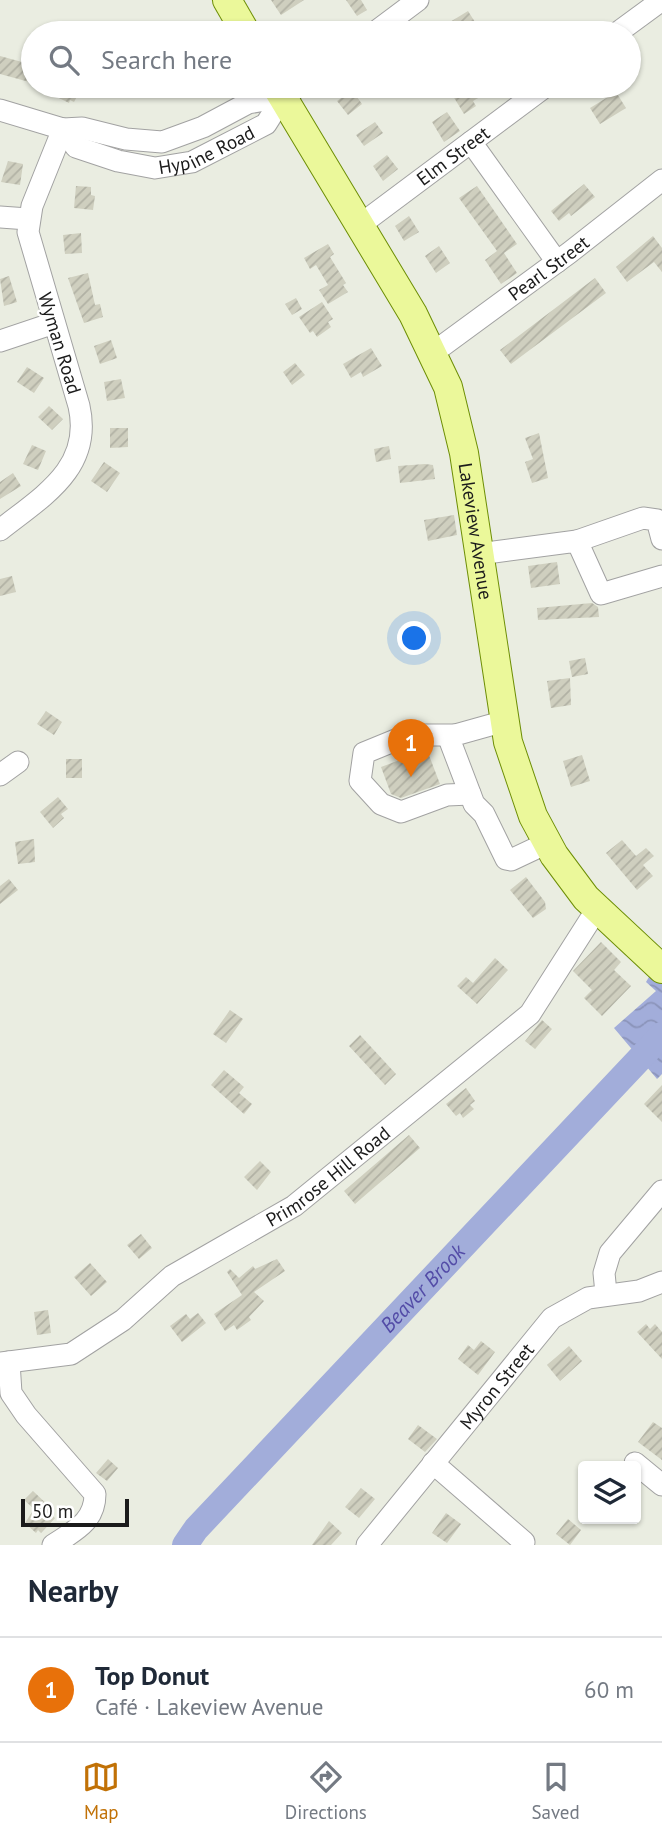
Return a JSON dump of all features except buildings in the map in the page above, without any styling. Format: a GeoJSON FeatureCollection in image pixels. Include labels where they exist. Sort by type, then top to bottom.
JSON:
{"type":"FeatureCollection","features":[{"type":"Feature","properties":{"kind":"main road"},"geometry":{"type":"LineString","coordinates":[[227,0],[239,21]]}},
{"type":"Feature","properties":{"kind":"main road","name":"Lakeview Avenue"},"geometry":{"type":"LineString","coordinates":[[290,98],[434,352],[448,387],[460,429],[505,722],[521,784],[547,843],[597,909],[656,963]]}},
{"type":"Feature","properties":{"kind":"street"},"geometry":{"type":"LineString","coordinates":[[390,21],[418,0]]}},
{"type":"Feature","properties":{"kind":"street"},"geometry":{"type":"LineString","coordinates":[[633,21],[662,0]]}},
{"type":"Feature","properties":{"kind":"street","name":"Hypine Road"},"geometry":{"type":"LineString","coordinates":[[0,110],[63,129],[82,128],[126,139],[162,142],[203,127],[263,98]]}},
{"type":"Feature","properties":{"kind":"street","name":"Hypine Road"},"geometry":{"type":"LineString","coordinates":[[63,129],[76,148],[118,161],[155,168],[192,162],[266,124],[281,98]]}},
{"type":"Feature","properties":{"kind":"street","name":"Elm Street"},"geometry":{"type":"LineString","coordinates":[[360,225],[530,98]]}},
{"type":"Feature","properties":{"kind":"street","name":"Wyman Road"},"geometry":{"type":"LineString","coordinates":[[0,530],[59,482],[81,446],[82,421],[30,244],[28,219],[63,129]]}},
{"type":"Feature","properties":{"kind":"street"},"geometry":{"type":"LineString","coordinates":[[471,142],[558,262]]}},
{"type":"Feature","properties":{"kind":"street","name":"Pearl Street"},"geometry":{"type":"LineString","coordinates":[[434,352],[659,189]]}},
{"type":"Feature","properties":{"kind":"street"},"geometry":{"type":"LineString","coordinates":[[0,218],[28,219]]}},
{"type":"Feature","properties":{"kind":"street"},"geometry":{"type":"LineString","coordinates":[[0,341],[54,323]]}},
{"type":"Feature","properties":{"kind":"street"},"geometry":{"type":"LineString","coordinates":[[479,554],[577,541],[643,518],[657,520],[662,539]]}},
{"type":"Feature","properties":{"kind":"street"},"geometry":{"type":"LineString","coordinates":[[577,541],[601,594],[662,576]]}},
{"type":"Feature","properties":{"kind":"street"},"geometry":{"type":"LineString","coordinates":[[470,794],[447,795],[401,812],[381,804],[360,781],[365,753],[408,735],[455,735],[505,722]]}},
{"type":"Feature","properties":{"kind":"street"},"geometry":{"type":"LineString","coordinates":[[455,735],[450,741],[470,794],[506,859],[511,860],[547,843]]}},
{"type":"Feature","properties":{"kind":"street"},"geometry":{"type":"LineString","coordinates":[[0,775],[18,762]]}},
{"type":"Feature","properties":{"kind":"street","name":"Primrose Hill Road"},"geometry":{"type":"LineString","coordinates":[[5,1363],[71,1354],[123,1320],[172,1276],[294,1206],[530,1014],[597,909]]}},
{"type":"Feature","properties":{"kind":"street"},"geometry":{"type":"LineString","coordinates":[[606,1293],[604,1273],[610,1253],[662,1191]]}},
{"type":"Feature","properties":{"kind":"street","name":"Myron Street"},"geometry":{"type":"LineString","coordinates":[[366,1545],[542,1328],[575,1303],[606,1293],[659,1290]]}},
{"type":"Feature","properties":{"kind":"street"},"geometry":{"type":"LineString","coordinates":[[0,1386],[5,1363]]}},
{"type":"Feature","properties":{"kind":"street"},"geometry":{"type":"LineString","coordinates":[[5,1363],[11,1393],[26,1415],[95,1494],[95,1505],[86,1523],[53,1545]]}},
{"type":"Feature","properties":{"kind":"street"},"geometry":{"type":"LineString","coordinates":[[432,1463],[524,1542]]}},
{"type":"Feature","properties":{"kind":"street"},"geometry":{"type":"LineString","coordinates":[[641,1468],[662,1485]]}},
{"type":"Feature","properties":{"kind":"water"},"geometry":{"type":"Polygon","coordinates":[[[662,955],[662,1074],[657,1079],[614,1028],[656,991],[646,982],[662,955]]]}},
{"type":"Feature","properties":{"kind":"waterway","name":"Beaver Brook"},"geometry":{"type":"LineString","coordinates":[[185,1545],[196,1529],[662,1035]]}},
{"type":"Feature","properties":{"kind":"place","name":"Top Donut"},"geometry":{"type":"Point","coordinates":[411,777]}}]}
